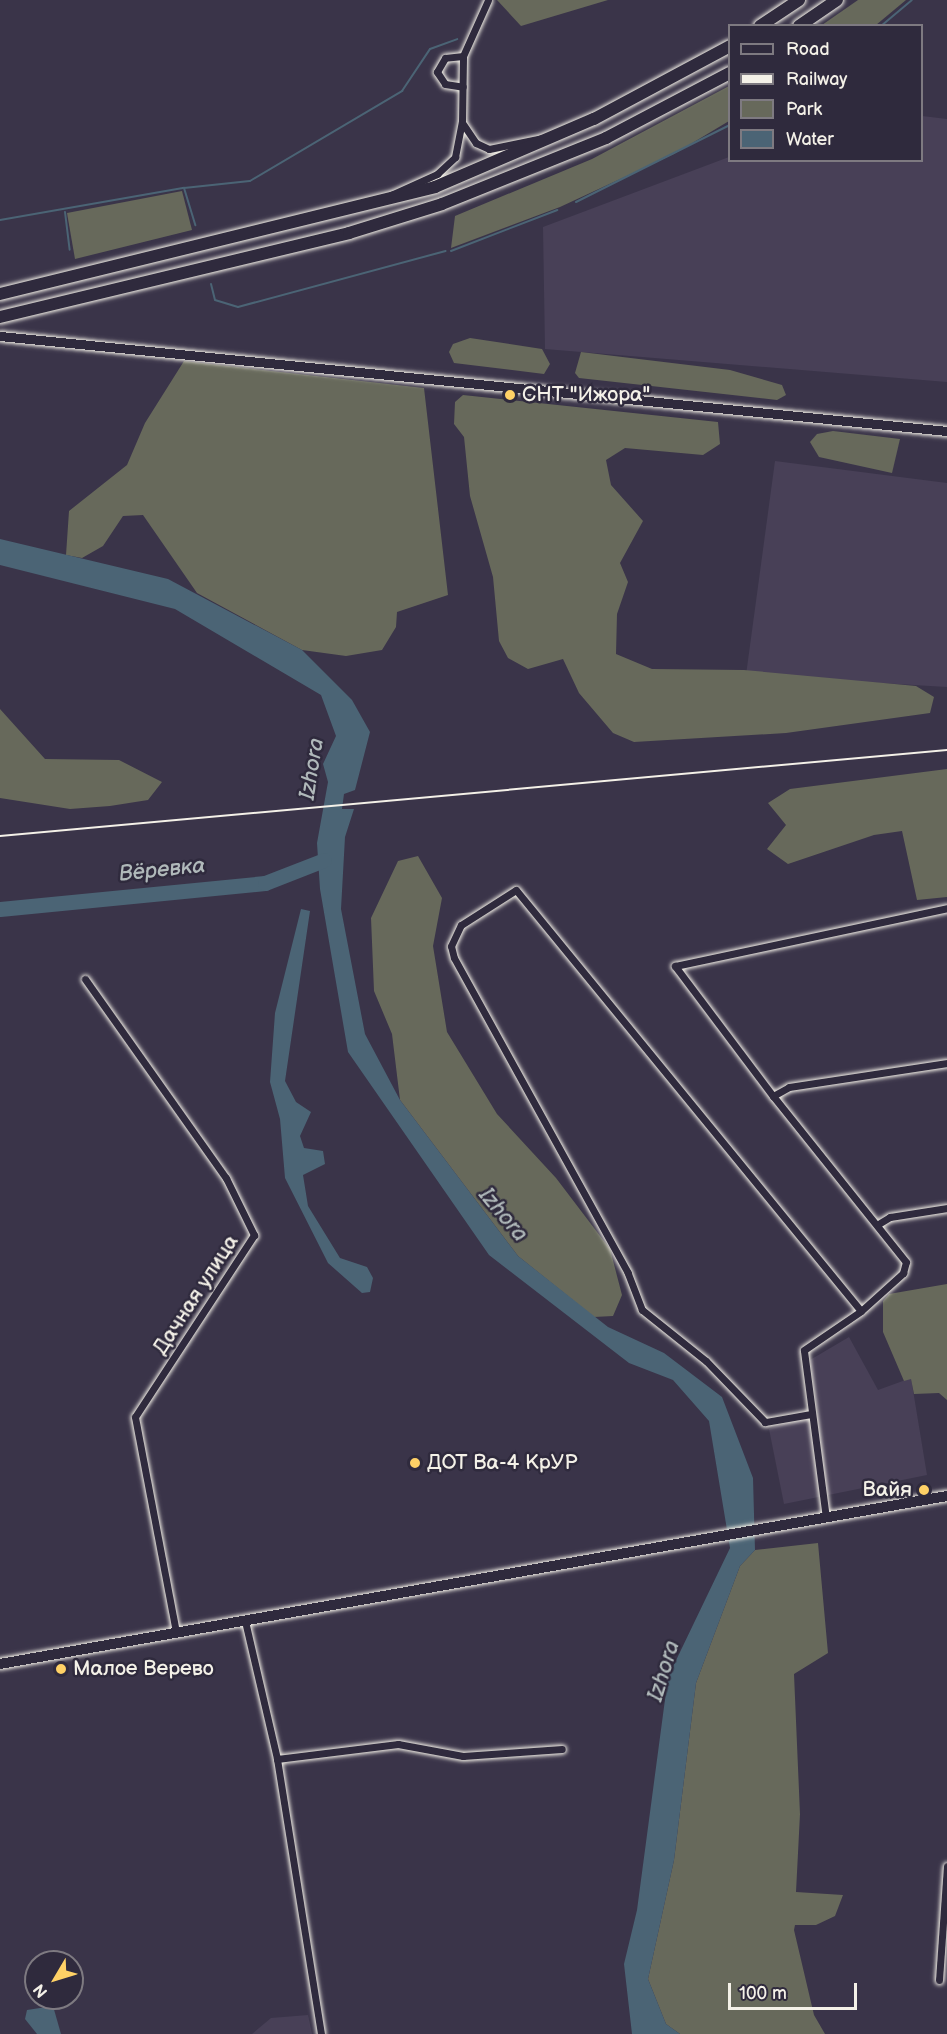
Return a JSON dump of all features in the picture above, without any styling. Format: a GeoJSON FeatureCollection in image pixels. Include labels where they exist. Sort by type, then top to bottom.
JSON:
{"type":"FeatureCollection","features":[{"type":"Feature","properties":{"kind":"highway"},"geometry":{"type":"LineString","coordinates":[[763,24],[799,0]]}},
{"type":"Feature","properties":{"kind":"highway"},"geometry":{"type":"LineString","coordinates":[[802,24],[837,0]]}},
{"type":"Feature","properties":{"kind":"highway"},"geometry":{"type":"LineString","coordinates":[[0,294],[382,202],[486,169],[554,138],[728,47]]}},
{"type":"Feature","properties":{"kind":"highway"},"geometry":{"type":"LineString","coordinates":[[0,317],[349,233],[442,204],[606,138],[728,74]]}},
{"type":"Feature","properties":{"kind":"main road"},"geometry":{"type":"LineString","coordinates":[[0,1664],[947,1496]]}},
{"type":"Feature","properties":{"kind":"street"},"geometry":{"type":"LineString","coordinates":[[382,202],[451,163],[462,122],[463,56],[488,0]]}},
{"type":"Feature","properties":{"kind":"street"},"geometry":{"type":"LineString","coordinates":[[463,56],[445,58],[437,72],[445,84],[463,87]]}},
{"type":"Feature","properties":{"kind":"street"},"geometry":{"type":"LineString","coordinates":[[462,122],[476,143],[489,149],[554,138]]}},
{"type":"Feature","properties":{"kind":"street"},"geometry":{"type":"LineString","coordinates":[[0,336],[418,375],[947,431]]}},
{"type":"Feature","properties":{"kind":"street"},"geometry":{"type":"LineString","coordinates":[[811,1414],[765,1422],[706,1361],[642,1310],[628,1273],[454,958],[451,946],[461,925],[516,890],[861,1311]]}},
{"type":"Feature","properties":{"kind":"street"},"geometry":{"type":"LineString","coordinates":[[826,1518],[804,1350],[861,1311],[903,1273],[906,1262],[879,1223],[772,1096],[675,966],[947,908]]}},
{"type":"Feature","properties":{"kind":"street","name":"Дачная улица"},"geometry":{"type":"LineString","coordinates":[[85,979],[226,1178],[254,1234],[135,1417],[176,1631]]}},
{"type":"Feature","properties":{"kind":"street"},"geometry":{"type":"LineString","coordinates":[[772,1096],[789,1087],[947,1063]]}},
{"type":"Feature","properties":{"kind":"street"},"geometry":{"type":"LineString","coordinates":[[879,1223],[890,1216],[947,1208]]}},
{"type":"Feature","properties":{"kind":"street"},"geometry":{"type":"LineString","coordinates":[[244,1621],[277,1759],[321,2034]]}},
{"type":"Feature","properties":{"kind":"street"},"geometry":{"type":"LineString","coordinates":[[277,1759],[398,1744],[463,1756],[562,1749]]}},
{"type":"Feature","properties":{"kind":"street"},"geometry":{"type":"LineString","coordinates":[[939,1980],[947,1866]]}},
{"type":"Feature","properties":{"kind":"shaded area"},"geometry":{"type":"Polygon","coordinates":[[[923,116],[947,119],[947,382],[545,349],[543,227],[728,157],[728,162],[923,162],[923,116]]]}},
{"type":"Feature","properties":{"kind":"shaded area"},"geometry":{"type":"Polygon","coordinates":[[[775,461],[947,483],[947,687],[746,675],[775,461]]]}},
{"type":"Feature","properties":{"kind":"shaded area"},"geometry":{"type":"Polygon","coordinates":[[[849,1337],[878,1390],[911,1378],[927,1475],[784,1504],[769,1429],[818,1413],[810,1360],[849,1337]]]}},
{"type":"Feature","properties":{"kind":"shaded area"},"geometry":{"type":"Polygon","coordinates":[[[308,2015],[312,2034],[252,2034],[271,2018],[308,2015]]]}},
{"type":"Feature","properties":{"kind":"green space"},"geometry":{"type":"Polygon","coordinates":[[[497,0],[608,0],[521,26],[497,0]]]}},
{"type":"Feature","properties":{"kind":"green space"},"geometry":{"type":"Polygon","coordinates":[[[858,0],[906,0],[877,24],[823,24],[858,0]]]}},
{"type":"Feature","properties":{"kind":"green space"},"geometry":{"type":"Polygon","coordinates":[[[728,87],[728,122],[674,154],[560,207],[451,248],[455,216],[592,159],[728,87]]]}},
{"type":"Feature","properties":{"kind":"green space"},"geometry":{"type":"Polygon","coordinates":[[[182,191],[192,230],[75,259],[67,213],[182,191]]]}},
{"type":"Feature","properties":{"kind":"green space"},"geometry":{"type":"Polygon","coordinates":[[[470,338],[542,349],[550,364],[544,374],[454,363],[449,352],[453,344],[470,338]]]}},
{"type":"Feature","properties":{"kind":"green space"},"geometry":{"type":"Polygon","coordinates":[[[581,352],[730,370],[782,385],[786,395],[777,400],[579,378],[575,373],[581,352]]]}},
{"type":"Feature","properties":{"kind":"green space"},"geometry":{"type":"Polygon","coordinates":[[[184,361],[424,388],[448,595],[397,612],[396,627],[382,650],[346,656],[302,650],[197,593],[143,515],[123,516],[103,546],[82,558],[66,555],[69,511],[127,465],[145,423],[184,361]]]}},
{"type":"Feature","properties":{"kind":"green space"},"geometry":{"type":"Polygon","coordinates":[[[463,395],[718,422],[720,444],[703,455],[625,448],[606,460],[611,485],[643,521],[620,563],[628,582],[617,614],[616,654],[652,669],[744,670],[916,686],[934,697],[930,713],[786,733],[634,742],[613,733],[579,693],[563,659],[528,669],[508,658],[499,641],[493,577],[470,496],[464,437],[454,424],[455,402],[463,395]]]}},
{"type":"Feature","properties":{"kind":"green space"},"geometry":{"type":"Polygon","coordinates":[[[833,431],[900,439],[892,473],[819,457],[810,442],[817,434],[833,431]]]}},
{"type":"Feature","properties":{"kind":"green space"},"geometry":{"type":"Polygon","coordinates":[[[0,709],[45,759],[119,760],[162,782],[148,800],[110,806],[70,809],[0,798],[0,709]]]}},
{"type":"Feature","properties":{"kind":"green space"},"geometry":{"type":"Polygon","coordinates":[[[947,769],[947,897],[917,900],[902,831],[874,835],[788,864],[767,849],[786,825],[768,803],[790,789],[947,769]]]}},
{"type":"Feature","properties":{"kind":"green space"},"geometry":{"type":"Polygon","coordinates":[[[418,856],[442,898],[433,946],[447,1032],[497,1114],[556,1178],[610,1249],[622,1295],[613,1316],[594,1317],[518,1256],[400,1100],[392,1034],[374,991],[371,918],[398,861],[418,856]]]}},
{"type":"Feature","properties":{"kind":"green space"},"geometry":{"type":"Polygon","coordinates":[[[947,1284],[947,1400],[939,1393],[914,1394],[911,1379],[904,1381],[883,1332],[883,1301],[889,1294],[947,1284]]]}},
{"type":"Feature","properties":{"kind":"green space"},"geometry":{"type":"Polygon","coordinates":[[[818,1543],[828,1653],[794,1674],[800,1814],[796,1892],[843,1895],[835,1916],[816,1925],[795,1925],[794,1930],[814,2015],[825,2034],[680,2034],[666,2024],[648,1979],[674,1860],[696,1683],[740,1566],[755,1550],[818,1543]]]}},
{"type":"Feature","properties":{"kind":"water"},"geometry":{"type":"Polygon","coordinates":[[[0,539],[168,579],[302,650],[352,700],[370,732],[355,790],[344,794],[342,809],[354,809],[345,837],[341,909],[365,1034],[400,1100],[518,1256],[608,1327],[664,1353],[722,1397],[753,1478],[755,1550],[740,1566],[696,1683],[674,1860],[648,1979],[666,2024],[680,2034],[632,2034],[624,1964],[637,1910],[668,1677],[730,1548],[709,1421],[673,1380],[629,1363],[489,1255],[348,1052],[320,889],[317,843],[328,782],[323,764],[336,736],[321,695],[175,609],[0,565],[0,539]]]}},
{"type":"Feature","properties":{"kind":"water"},"geometry":{"type":"Polygon","coordinates":[[[301,909],[310,911],[285,1081],[296,1102],[311,1112],[300,1136],[304,1148],[323,1151],[325,1164],[303,1175],[308,1206],[340,1258],[367,1267],[373,1278],[370,1292],[362,1293],[328,1263],[285,1178],[280,1119],[270,1082],[275,1013],[301,909]]]}},
{"type":"Feature","properties":{"kind":"water"},"geometry":{"type":"Polygon","coordinates":[[[27,2010],[54,2010],[61,2034],[37,2034],[25,2019],[27,2010]]]}},
{"type":"Feature","properties":{"kind":"waterway"},"geometry":{"type":"LineString","coordinates":[[883,24],[912,0]]}},
{"type":"Feature","properties":{"kind":"waterway"},"geometry":{"type":"LineString","coordinates":[[184,188],[250,181],[402,91],[430,49],[457,39]]}},
{"type":"Feature","properties":{"kind":"waterway"},"geometry":{"type":"LineString","coordinates":[[576,202],[728,126]]}},
{"type":"Feature","properties":{"kind":"waterway"},"geometry":{"type":"LineString","coordinates":[[0,220],[184,188],[195,225]]}},
{"type":"Feature","properties":{"kind":"waterway"},"geometry":{"type":"LineString","coordinates":[[451,251],[557,210]]}},
{"type":"Feature","properties":{"kind":"waterway"},"geometry":{"type":"LineString","coordinates":[[65,212],[70,250]]}},
{"type":"Feature","properties":{"kind":"waterway"},"geometry":{"type":"LineString","coordinates":[[211,284],[215,300],[238,307],[446,251]]}},
{"type":"Feature","properties":{"kind":"waterway","name":"Вёревка"},"geometry":{"type":"LineString","coordinates":[[0,909],[265,883],[324,860]]}},
{"type":"Feature","properties":{"kind":"railway"},"geometry":{"type":"LineString","coordinates":[[0,836],[947,750]]}},
{"type":"Feature","properties":{"kind":"place","name":"СНТ \"Ижора\""},"geometry":{"type":"Point","coordinates":[510,395]}},
{"type":"Feature","properties":{"kind":"place","name":"ДОТ Ва-4 КрУР"},"geometry":{"type":"Point","coordinates":[415,1463]}},
{"type":"Feature","properties":{"kind":"place","name":"Вайя"},"geometry":{"type":"Point","coordinates":[924,1490]}},
{"type":"Feature","properties":{"kind":"place","name":"Малое Верево"},"geometry":{"type":"Point","coordinates":[61,1669]}},
{"type":"Feature","properties":{"kind":"water label","name":"Izhora"},"geometry":{"type":"Point","coordinates":[312,769]}},
{"type":"Feature","properties":{"kind":"water label","name":"Izhora"},"geometry":{"type":"Point","coordinates":[503,1215]}},
{"type":"Feature","properties":{"kind":"water label","name":"Izhora"},"geometry":{"type":"Point","coordinates":[664,1671]}}]}
